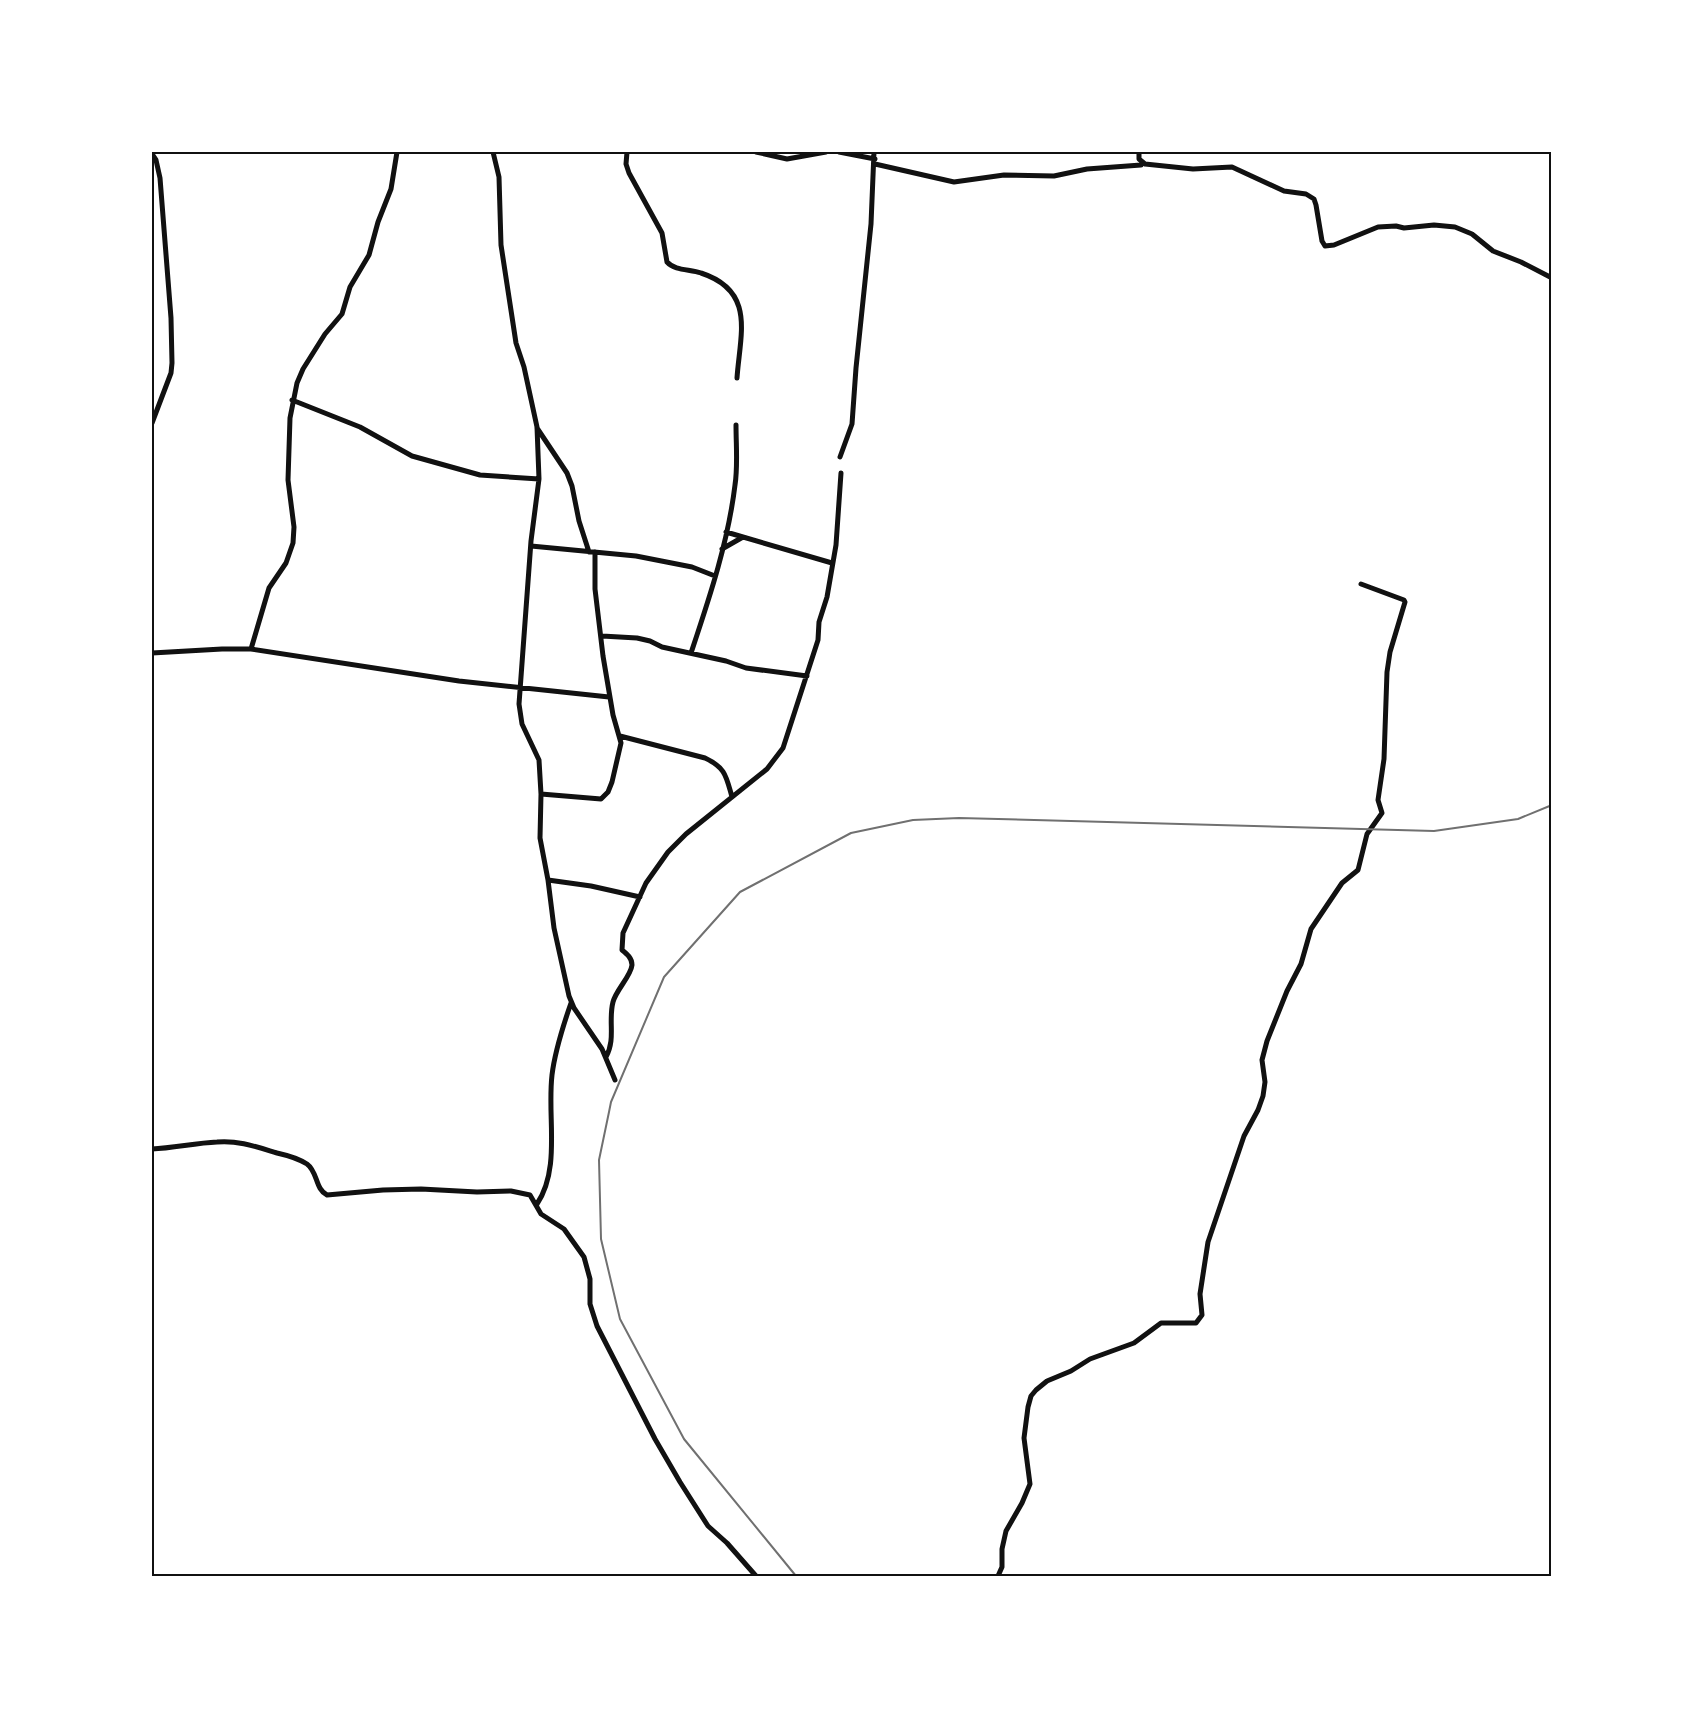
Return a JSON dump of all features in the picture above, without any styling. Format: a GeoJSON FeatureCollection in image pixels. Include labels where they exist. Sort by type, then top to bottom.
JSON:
{"type":"FeatureCollection","features":[{"type":"Feature","properties":{"kind":"street"},"geometry":{"type":"LineString","coordinates":[[251,650],[269,588],[286,563],[293,543],[294,527],[288,480],[292,400],[303,369],[325,334],[342,314],[350,287],[369,255],[378,222],[391,189],[398,152]]}},
{"type":"Feature","properties":{"kind":"street"},"geometry":{"type":"LineString","coordinates":[[493,152],[499,177],[500,239],[516,343],[537,427],[539,479],[531,546],[519,704],[522,724],[539,760],[540,838],[554,928],[571,1003],[606,1057],[615,1080]]}},
{"type":"Feature","properties":{"kind":"street"},"geometry":{"type":"LineString","coordinates":[[627,152],[626,164],[629,173],[664,237],[667,262],[675,268],[704,274],[725,284],[737,300],[742,320],[737,378]]}},
{"type":"Feature","properties":{"kind":"street"},"geometry":{"type":"LineString","coordinates":[[756,152],[787,159],[826,152]]}},
{"type":"Feature","properties":{"kind":"street"},"geometry":{"type":"LineString","coordinates":[[839,152],[954,182],[1004,175],[1054,176],[1086,169],[1141,165]]}},
{"type":"Feature","properties":{"kind":"street"},"geometry":{"type":"LineString","coordinates":[[840,457],[852,424],[871,224],[874,152]]}},
{"type":"Feature","properties":{"kind":"street"},"geometry":{"type":"LineString","coordinates":[[1139,152],[1139,159],[1145,164],[1193,169],[1228,166],[1284,191],[1306,194],[1314,200],[1316,205],[1322,241],[1325,246],[1334,245],[1378,227],[1404,228],[1434,225],[1455,227],[1472,234],[1493,251],[1521,262],[1551,278]]}},
{"type":"Feature","properties":{"kind":"street"},"geometry":{"type":"LineString","coordinates":[[152,154],[156,160],[160,178],[171,318],[172,363],[171,373],[152,423]]}},
{"type":"Feature","properties":{"kind":"street"},"geometry":{"type":"LineString","coordinates":[[292,400],[360,426],[412,456],[480,475],[539,479]]}},
{"type":"Feature","properties":{"kind":"street"},"geometry":{"type":"LineString","coordinates":[[691,653],[712,591],[736,484],[736,426]]}},
{"type":"Feature","properties":{"kind":"street"},"geometry":{"type":"LineString","coordinates":[[537,427],[567,473],[579,521],[592,552],[609,697],[621,746],[612,782],[608,792],[601,799],[541,794]]}},
{"type":"Feature","properties":{"kind":"street"},"geometry":{"type":"LineString","coordinates":[[606,1057],[612,1043],[613,1000],[630,972],[632,964],[630,958],[622,950],[623,933],[651,876],[676,843],[767,769],[783,748],[798,695],[816,649],[819,622],[836,545],[842,473]]}},
{"type":"Feature","properties":{"kind":"street"},"geometry":{"type":"LineString","coordinates":[[726,532],[832,563]]}},
{"type":"Feature","properties":{"kind":"street"},"geometry":{"type":"LineString","coordinates":[[721,550],[743,537]]}},
{"type":"Feature","properties":{"kind":"street"},"geometry":{"type":"LineString","coordinates":[[531,546],[636,556],[692,567],[715,576]]}},
{"type":"Feature","properties":{"kind":"street"},"geometry":{"type":"LineString","coordinates":[[998,1576],[1002,1567],[1002,1549],[1006,1531],[1030,1484],[1024,1437],[1031,1396],[1047,1381],[1071,1371],[1090,1359],[1134,1343],[1161,1323],[1196,1323],[1200,1320],[1202,1310],[1200,1294],[1208,1242],[1244,1136],[1263,1096],[1265,1082],[1262,1060],[1267,1041],[1287,991],[1302,964],[1306,941],[1311,929],[1342,883],[1358,870],[1367,834],[1382,813],[1378,800],[1384,759],[1386,672],[1405,602],[1361,584]]}},
{"type":"Feature","properties":{"kind":"street"},"geometry":{"type":"LineString","coordinates":[[602,636],[637,638],[662,647],[726,661],[746,668],[807,676]]}},
{"type":"Feature","properties":{"kind":"street"},"geometry":{"type":"LineString","coordinates":[[152,653],[222,649],[251,650],[519,688],[609,697]]}},
{"type":"Feature","properties":{"kind":"street"},"geometry":{"type":"LineString","coordinates":[[620,736],[716,763],[725,773],[732,796]]}},
{"type":"Feature","properties":{"kind":"street"},"geometry":{"type":"LineString","coordinates":[[548,880],[591,886],[640,897]]}},
{"type":"Feature","properties":{"kind":"street"},"geometry":{"type":"LineString","coordinates":[[537,1204],[543,1193],[552,1142],[552,1088],[555,1060],[571,1003]]}},
{"type":"Feature","properties":{"kind":"street"},"geometry":{"type":"LineString","coordinates":[[152,1149],[219,1141],[243,1143],[307,1164],[322,1192],[327,1195],[421,1189],[510,1191],[530,1195],[541,1214],[564,1229],[584,1257],[590,1279],[590,1304],[597,1326],[668,1461],[708,1526],[727,1543],[756,1576]]}},
{"type":"Feature","properties":{"kind":"railway"},"geometry":{"type":"LineString","coordinates":[[944,152],[1039,152]]}},
{"type":"Feature","properties":{"kind":"railway"},"geometry":{"type":"LineString","coordinates":[[796,1576],[684,1439],[620,1319],[601,1239],[599,1160],[611,1102],[664,977],[740,892],[851,833],[913,820],[959,818],[1434,831],[1518,819],[1552,805]]}}]}
